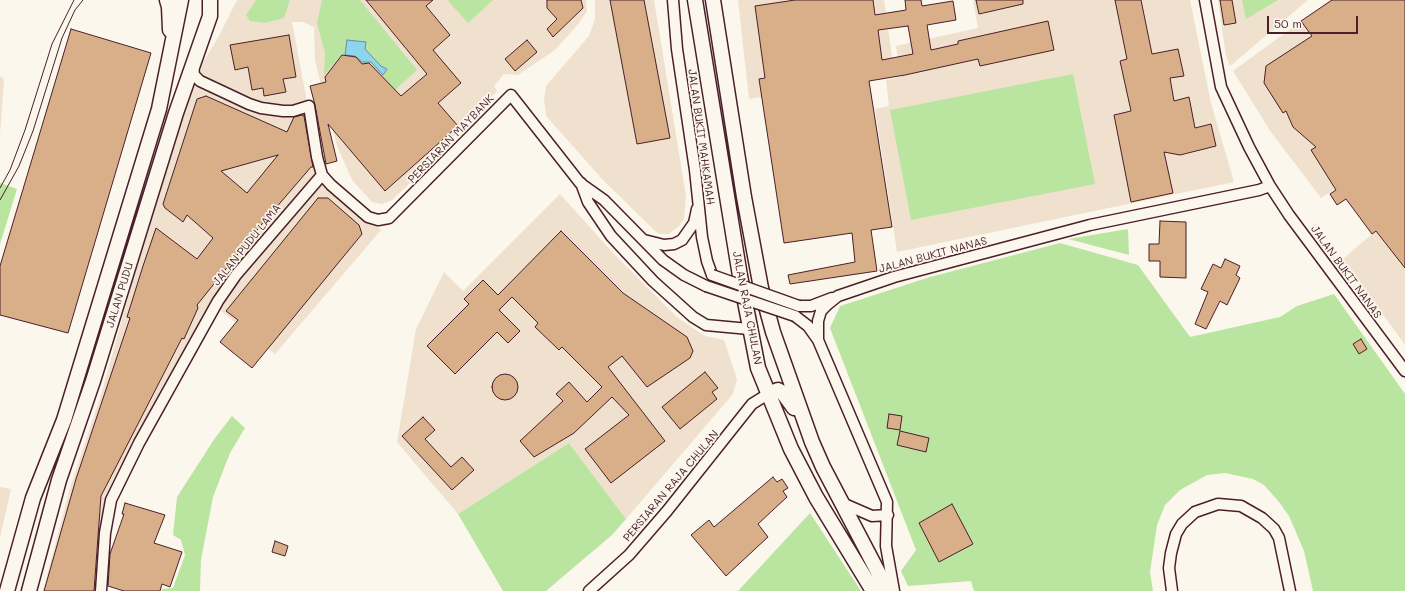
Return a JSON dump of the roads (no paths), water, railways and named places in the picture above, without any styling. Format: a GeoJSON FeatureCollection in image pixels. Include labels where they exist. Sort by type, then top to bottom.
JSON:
{"type":"FeatureCollection","features":[{"type":"Feature","properties":{"kind":"main road"},"geometry":{"type":"LineString","coordinates":[[167,0],[170,18],[170,58]]}},
{"type":"Feature","properties":{"kind":"main road","name":"JALAN PUDU"},"geometry":{"type":"LineString","coordinates":[[7,591],[33,498],[64,420],[159,109],[181,0]]}},
{"type":"Feature","properties":{"kind":"main road","name":"JALAN PUDU"},"geometry":{"type":"LineString","coordinates":[[29,591],[59,480],[93,381],[193,64],[210,16],[210,0]]}},
{"type":"Feature","properties":{"kind":"main road"},"geometry":{"type":"LineString","coordinates":[[210,16],[217,0]]}},
{"type":"Feature","properties":{"kind":"main road","name":"JALAN RAJA CHULAN"},"geometry":{"type":"LineString","coordinates":[[695,0],[749,329],[758,368],[791,448],[816,496],[873,591]]}},
{"type":"Feature","properties":{"kind":"main road","name":"JALAN RAJA CHULAN"},"geometry":{"type":"LineString","coordinates":[[713,0],[744,197],[761,288],[773,332],[812,442],[888,591]]}},
{"type":"Feature","properties":{"kind":"main road"},"geometry":{"type":"LineString","coordinates":[[768,394],[777,380],[779,370],[773,332]]}},
{"type":"Feature","properties":{"kind":"main road"},"geometry":{"type":"LineString","coordinates":[[768,394],[778,390],[788,398],[812,442]]}},
{"type":"Feature","properties":{"kind":"street","name":"JALAN BUKIT MAHKAMAH"},"geometry":{"type":"LineString","coordinates":[[673,0],[677,49],[704,249],[712,275],[799,306],[811,306],[838,296]]}},
{"type":"Feature","properties":{"kind":"street","name":"JALAN BUKIT NANAS"},"geometry":{"type":"LineString","coordinates":[[1205,0],[1221,87],[1249,147],[1270,186],[1332,273],[1405,371]]}},
{"type":"Feature","properties":{"kind":"street"},"geometry":{"type":"LineString","coordinates":[[193,64],[194,75],[200,80],[249,104],[261,108],[284,111],[292,111],[308,106],[317,157],[322,175]]}},
{"type":"Feature","properties":{"kind":"street","name":"PERSIARAN MAYBANK"},"geometry":{"type":"LineString","coordinates":[[322,175],[331,185],[368,217],[378,220],[389,218],[511,95],[580,183],[588,202],[611,236],[653,281],[693,317],[706,325],[749,329]]}},
{"type":"Feature","properties":{"kind":"street","name":"JALAN PUDU LAMA"},"geometry":{"type":"LineString","coordinates":[[101,591],[105,533],[111,500],[139,443],[218,301],[236,275],[322,175]]}},
{"type":"Feature","properties":{"kind":"street","name":"PERSIARAN MAYBANK"},"geometry":{"type":"LineString","coordinates":[[580,183],[604,200],[663,260],[684,275],[706,286],[795,316],[808,326],[818,340]]}},
{"type":"Feature","properties":{"kind":"street","name":"JALAN BUKIT NANAS"},"geometry":{"type":"LineString","coordinates":[[894,591],[886,546],[888,515],[887,502],[818,340],[818,326],[821,311],[838,296],[894,277],[1090,225],[1259,190],[1270,186]]}},
{"type":"Feature","properties":{"kind":"street"},"geometry":{"type":"LineString","coordinates":[[644,240],[664,245],[674,244],[682,240],[694,223],[698,199]]}},
{"type":"Feature","properties":{"kind":"street","name":"PERSIARAN RAJA CHULAN"},"geometry":{"type":"LineString","coordinates":[[589,591],[629,555],[683,493],[752,404],[768,394]]}},
{"type":"Feature","properties":{"kind":"street"},"geometry":{"type":"LineString","coordinates":[[842,503],[872,516],[888,515]]}},
{"type":"Feature","properties":{"kind":"street"},"geometry":{"type":"LineString","coordinates":[[1172,591],[1170,553],[1176,534],[1182,524],[1195,512],[1218,504],[1241,506],[1262,518],[1274,529],[1279,538],[1290,591]]}},
{"type":"Feature","properties":{"kind":"water"},"geometry":{"type":"Polygon","coordinates":[[[347,40],[366,42],[365,49],[381,66],[387,69],[383,75],[371,62],[362,62],[355,56],[345,55],[347,40]]]}},
{"type":"Feature","properties":{"kind":"tram line"},"geometry":{"type":"LineString","coordinates":[[0,188],[10,170],[25,130],[52,44],[74,0]]}},
{"type":"Feature","properties":{"kind":"tram line"},"geometry":{"type":"LineString","coordinates":[[0,200],[19,166],[33,131],[62,38],[75,10],[83,0]]}}]}
